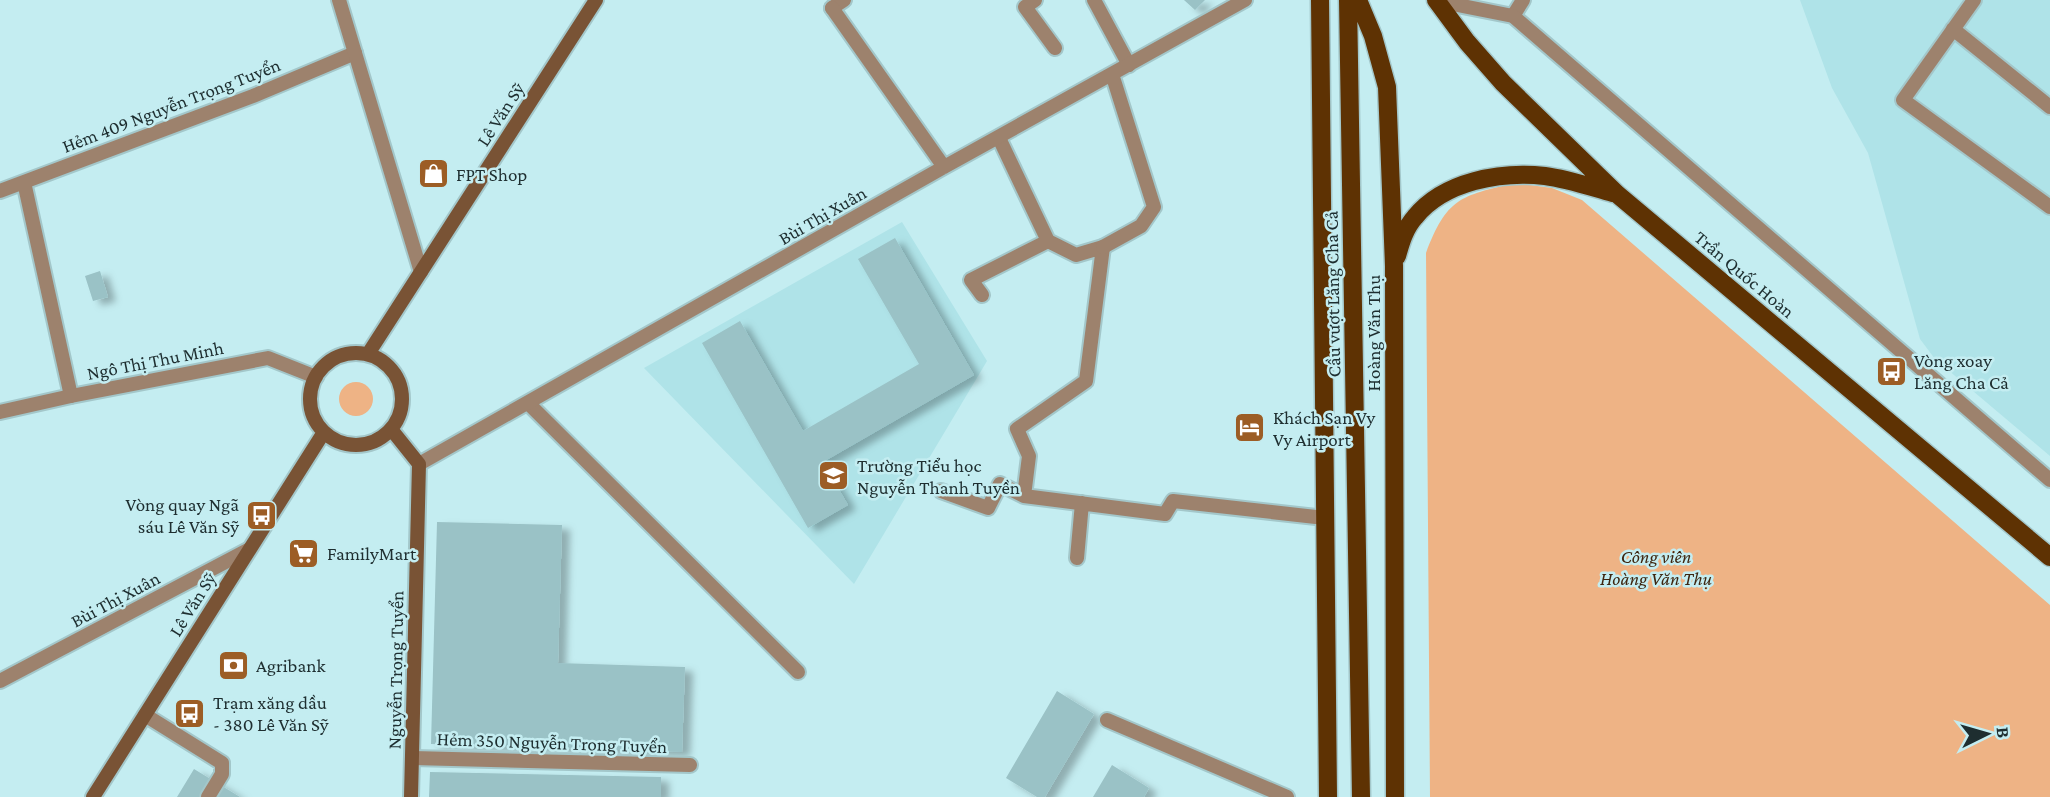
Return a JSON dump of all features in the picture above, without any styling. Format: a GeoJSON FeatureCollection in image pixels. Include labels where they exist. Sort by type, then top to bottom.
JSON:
{"type":"FeatureCollection","features":[{"type":"Feature","properties":{"kind":"main road","name":"Lê Văn Sỹ"},"geometry":{"type":"LineString","coordinates":[[368,354],[596,0]]}},
{"type":"Feature","properties":{"kind":"main road"},"geometry":{"type":"LineString","coordinates":[[1320,0],[1328,797]]}},
{"type":"Feature","properties":{"kind":"main road","name":"Cầu vượt Lăng Cha Cả"},"geometry":{"type":"LineString","coordinates":[[1348,0],[1361,797]]}},
{"type":"Feature","properties":{"kind":"main road","name":"Hoàng Văn Thụ"},"geometry":{"type":"LineString","coordinates":[[1358,0],[1373,36],[1387,87],[1394,265],[1395,797]]}},
{"type":"Feature","properties":{"kind":"main road","name":"Trần Quốc Hoàn"},"geometry":{"type":"LineString","coordinates":[[1436,0],[1467,42],[1503,83],[1617,194],[2050,557]]}},
{"type":"Feature","properties":{"kind":"main road"},"geometry":{"type":"LineString","coordinates":[[1394,265],[1402,237],[1415,217],[1448,191],[1471,183],[1517,175],[1545,176],[1617,194]]}},
{"type":"Feature","properties":{"kind":"main road"},"geometry":{"type":"LineString","coordinates":[[368,354],[382,361],[393,372],[400,385],[402,400],[399,415],[391,429],[379,439],[365,444],[336,440],[324,432],[315,420],[311,406],[311,390],[325,365],[338,356],[368,354]]}},
{"type":"Feature","properties":{"kind":"main road"},"geometry":{"type":"LineString","coordinates":[[391,429],[419,464]]}},
{"type":"Feature","properties":{"kind":"main road","name":"Lê Văn Sỹ"},"geometry":{"type":"LineString","coordinates":[[93,797],[324,432]]}},
{"type":"Feature","properties":{"kind":"main road","name":"Nguyễn Trọng Tuyển"},"geometry":{"type":"LineString","coordinates":[[411,797],[419,464]]}},
{"type":"Feature","properties":{"kind":"street"},"geometry":{"type":"LineString","coordinates":[[339,0],[421,272]]}},
{"type":"Feature","properties":{"kind":"street"},"geometry":{"type":"LineString","coordinates":[[1094,0],[1129,65]]}},
{"type":"Feature","properties":{"kind":"street","name":"Bùi Thị Xuân"},"geometry":{"type":"LineString","coordinates":[[419,464],[1245,0]]}},
{"type":"Feature","properties":{"kind":"street","name":"Trần Quốc Hoàn"},"geometry":{"type":"LineString","coordinates":[[1436,0],[1513,16],[2050,480]]}},
{"type":"Feature","properties":{"kind":"street"},"geometry":{"type":"LineString","coordinates":[[1513,16],[1523,0]]}},
{"type":"Feature","properties":{"kind":"street"},"geometry":{"type":"LineString","coordinates":[[1974,0],[1903,100],[2050,207]]}},
{"type":"Feature","properties":{"kind":"street"},"geometry":{"type":"LineString","coordinates":[[1026,3],[1055,48]]}},
{"type":"Feature","properties":{"kind":"street"},"geometry":{"type":"LineString","coordinates":[[838,4],[944,167]]}},
{"type":"Feature","properties":{"kind":"street"},"geometry":{"type":"LineString","coordinates":[[1954,29],[2050,107]]}},
{"type":"Feature","properties":{"kind":"street","name":"Hẻm 409 Nguyễn Trọng Tuyển"},"geometry":{"type":"LineString","coordinates":[[0,191],[253,96],[355,53]]}},
{"type":"Feature","properties":{"kind":"street"},"geometry":{"type":"LineString","coordinates":[[999,138],[1048,241],[1076,255],[1104,247],[1141,226],[1154,207],[1112,74]]}},
{"type":"Feature","properties":{"kind":"street"},"geometry":{"type":"LineString","coordinates":[[23,182],[71,396]]}},
{"type":"Feature","properties":{"kind":"street"},"geometry":{"type":"LineString","coordinates":[[982,295],[971,280],[1048,241]]}},
{"type":"Feature","properties":{"kind":"street"},"geometry":{"type":"LineString","coordinates":[[1024,496],[1029,456],[1017,429],[1086,381],[1104,247]]}},
{"type":"Feature","properties":{"kind":"street","name":"Ngô Thị Thu Minh"},"geometry":{"type":"LineString","coordinates":[[0,412],[268,358],[316,377]]}},
{"type":"Feature","properties":{"kind":"street"},"geometry":{"type":"LineString","coordinates":[[529,404],[798,672]]}},
{"type":"Feature","properties":{"kind":"street"},"geometry":{"type":"LineString","coordinates":[[941,491],[988,508],[1000,484],[1024,496],[1165,514],[1173,501],[1325,518]]}},
{"type":"Feature","properties":{"kind":"street"},"geometry":{"type":"LineString","coordinates":[[1077,558],[1082,503]]}},
{"type":"Feature","properties":{"kind":"street","name":"Bùi Thị Xuân"},"geometry":{"type":"LineString","coordinates":[[0,681],[248,550]]}},
{"type":"Feature","properties":{"kind":"street"},"geometry":{"type":"LineString","coordinates":[[145,715],[222,763],[222,774],[208,797]]}},
{"type":"Feature","properties":{"kind":"street"},"geometry":{"type":"LineString","coordinates":[[1107,720],[1287,797]]}},
{"type":"Feature","properties":{"kind":"street","name":"Hẻm 350 Nguyễn Trọng Tuyển"},"geometry":{"type":"LineString","coordinates":[[412,758],[690,765]]}},
{"type":"Feature","properties":{"kind":"shaded area"},"geometry":{"type":"Polygon","coordinates":[[[1800,0],[2050,0],[2050,456],[1935,359],[1920,339],[1868,153],[1832,88],[1800,0]]]}},
{"type":"Feature","properties":{"kind":"shaded area","name":"Trường Tiểu học Nguyễn Thanh Tuyền"},"geometry":{"type":"Polygon","coordinates":[[[902,222],[987,361],[854,584],[644,368],[902,222]]]}},
{"type":"Feature","properties":{"kind":"green space","name":"Công viên Hoàng Văn Thụ"},"geometry":{"type":"Polygon","coordinates":[[[1515,183],[1552,188],[1582,200],[2050,605],[2050,797],[1430,797],[1426,253],[1441,221],[1458,202],[1468,196],[1515,183]]]}},
{"type":"Feature","properties":{"kind":"green space"},"geometry":{"type":"Polygon","coordinates":[[[356,382],[368,387],[373,399],[368,411],[356,416],[344,411],[339,399],[344,387],[356,382]]]}},
{"type":"Feature","properties":{"kind":"building"},"geometry":{"type":"Polygon","coordinates":[[[1184,0],[1205,0],[1195,10],[1184,0]]]}},
{"type":"Feature","properties":{"kind":"building"},"geometry":{"type":"Polygon","coordinates":[[[895,238],[974,375],[823,462],[848,505],[808,528],[702,343],[740,321],[803,431],[919,364],[858,259],[895,238]]]}},
{"type":"Feature","properties":{"kind":"building"},"geometry":{"type":"Polygon","coordinates":[[[100,271],[108,297],[93,301],[85,276],[100,271]]]}},
{"type":"Feature","properties":{"kind":"building"},"geometry":{"type":"Polygon","coordinates":[[[437,522],[562,525],[558,663],[685,667],[682,752],[431,744],[437,522]]]}},
{"type":"Feature","properties":{"kind":"building"},"geometry":{"type":"Polygon","coordinates":[[[1057,691],[1094,714],[1045,797],[1037,797],[1006,778],[1057,691]]]}},
{"type":"Feature","properties":{"kind":"building"},"geometry":{"type":"Polygon","coordinates":[[[1112,765],[1149,788],[1144,797],[1093,797],[1112,765]]]}},
{"type":"Feature","properties":{"kind":"building"},"geometry":{"type":"Polygon","coordinates":[[[194,769],[240,797],[177,797],[194,769]]]}},
{"type":"Feature","properties":{"kind":"building"},"geometry":{"type":"Polygon","coordinates":[[[430,772],[661,777],[661,797],[429,797],[430,772]]]}},
{"type":"Feature","properties":{"kind":"place","name":"FPT Shop"},"geometry":{"type":"Point","coordinates":[433,174]}},
{"type":"Feature","properties":{"kind":"place","name":"Vòng xoay Lăng Cha Cả"},"geometry":{"type":"Point","coordinates":[1891,371]}},
{"type":"Feature","properties":{"kind":"place","name":"Khách Sạn Vy Vy Airport"},"geometry":{"type":"Point","coordinates":[1250,428]}},
{"type":"Feature","properties":{"kind":"place","name":"Trường Tiểu học Nguyễn Thanh Tuyền"},"geometry":{"type":"Point","coordinates":[834,476]}},
{"type":"Feature","properties":{"kind":"place","name":"Vòng quay Ngã sáu Lê Văn Sỹ"},"geometry":{"type":"Point","coordinates":[262,515]}},
{"type":"Feature","properties":{"kind":"place","name":"FamilyMart"},"geometry":{"type":"Point","coordinates":[304,553]}},
{"type":"Feature","properties":{"kind":"place","name":"Agribank"},"geometry":{"type":"Point","coordinates":[233,665]}},
{"type":"Feature","properties":{"kind":"place","name":"Trạm xăng dầu - 380 Lê Văn Sỹ"},"geometry":{"type":"Point","coordinates":[190,713]}}]}
